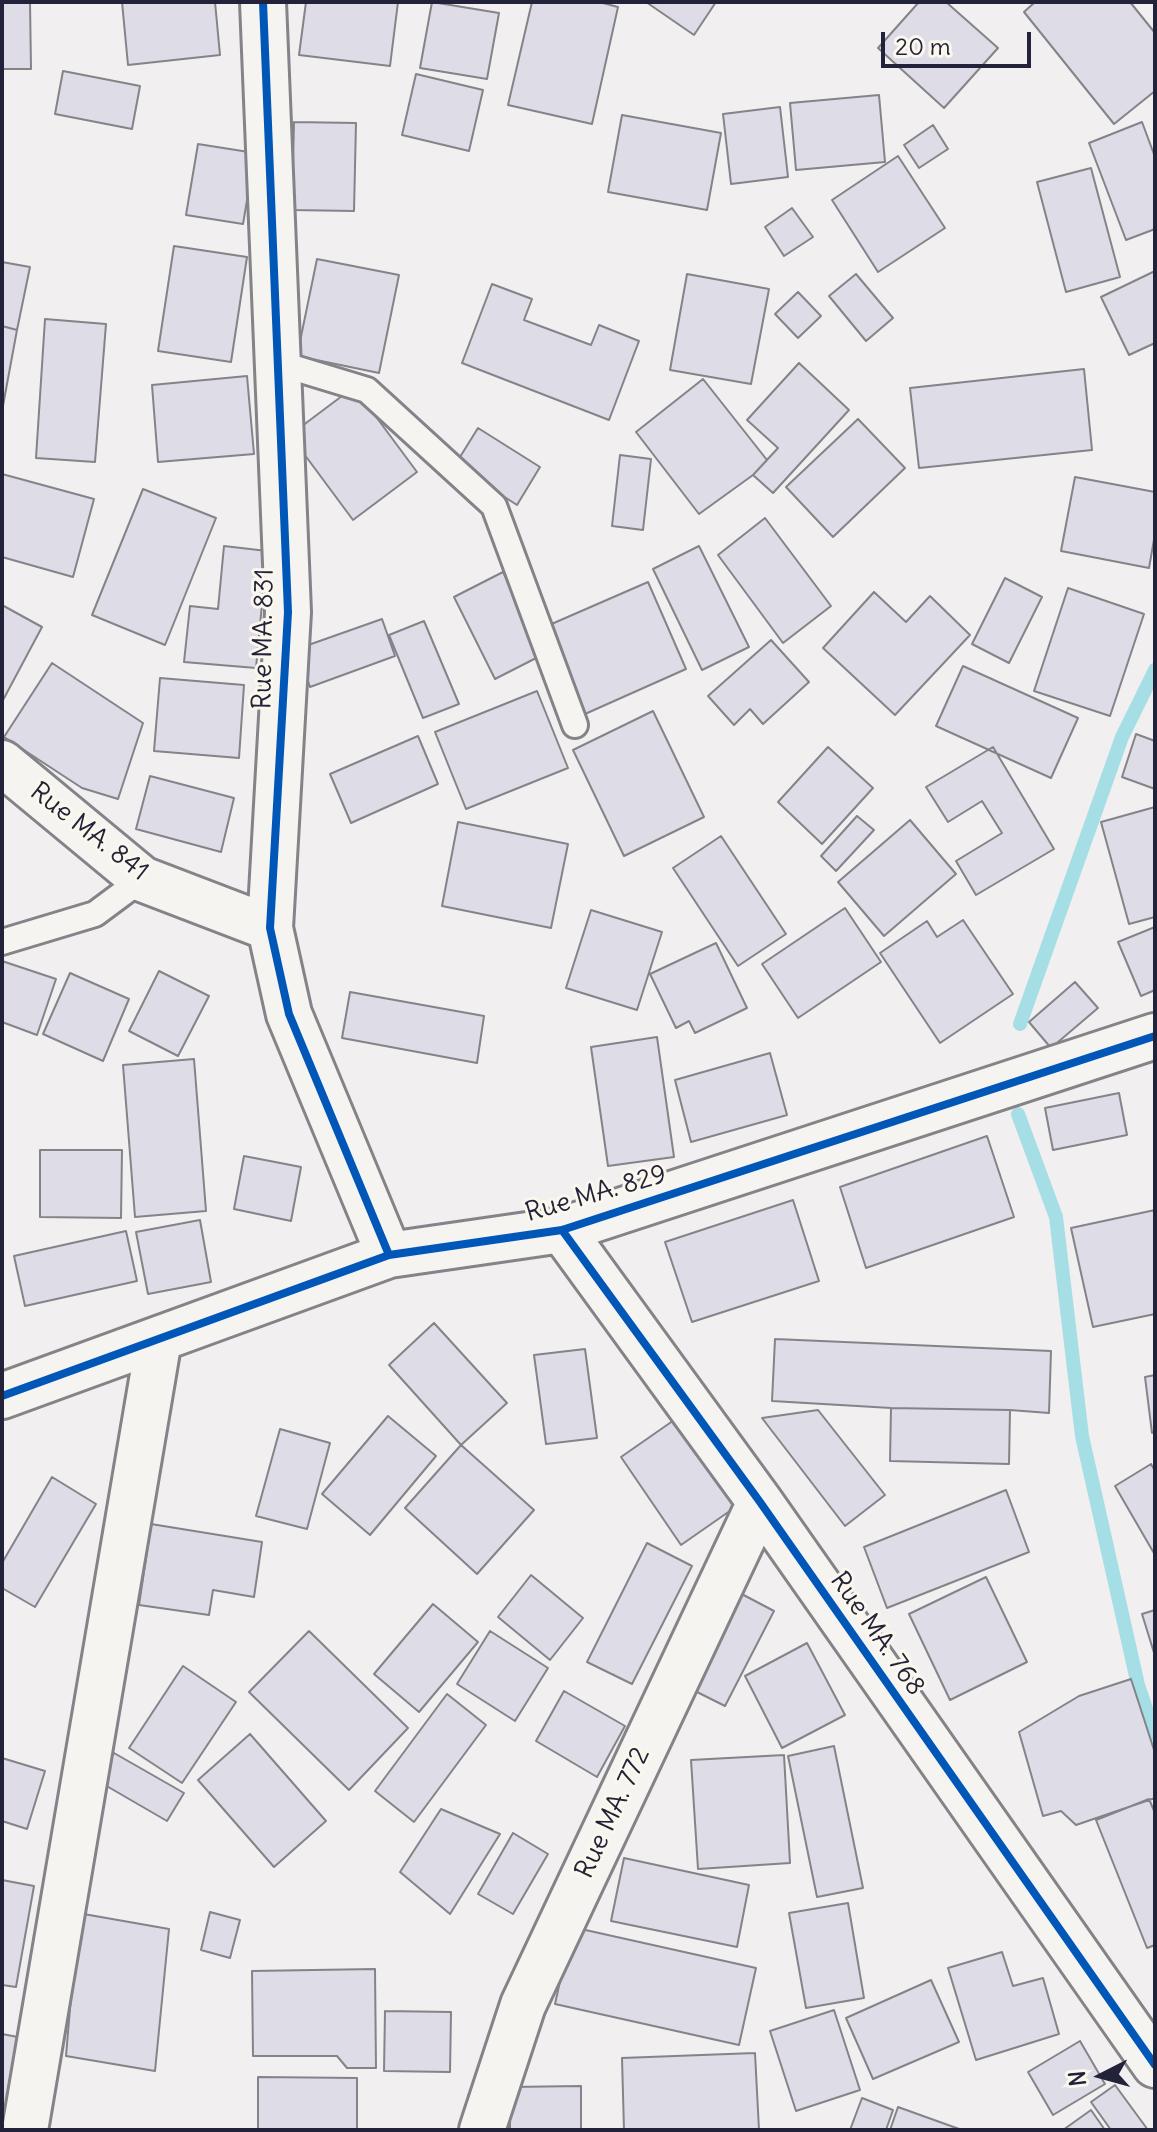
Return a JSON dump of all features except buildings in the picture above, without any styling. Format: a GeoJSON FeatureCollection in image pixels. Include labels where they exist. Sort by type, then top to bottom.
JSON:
{"type":"FeatureCollection","features":[{"type":"Feature","properties":{"kind":"street","name":"Rue MA. 831"},"geometry":{"type":"LineString","coordinates":[[263,2],[288,612],[270,928],[289,1014],[389,1255]]}},
{"type":"Feature","properties":{"kind":"street","name":"Rue MA. 841"},"geometry":{"type":"LineString","coordinates":[[2,763],[142,879],[270,928]]}},
{"type":"Feature","properties":{"kind":"street","name":"Rue MA. 829"},"geometry":{"type":"LineString","coordinates":[[2,1396],[389,1255],[562,1230],[1155,1036]]}},
{"type":"Feature","properties":{"kind":"street","name":"Rue MA. 768"},"geometry":{"type":"LineString","coordinates":[[562,1230],[760,1502],[1155,2065]]}},
{"type":"Feature","properties":{"kind":"street"},"geometry":{"type":"LineString","coordinates":[[25,2130],[159,1339]]}},
{"type":"Feature","properties":{"kind":"street","name":"Rue MA. 772"},"geometry":{"type":"LineString","coordinates":[[482,2130],[523,2005],[760,1502]]}},
{"type":"Feature","properties":{"kind":"lane"},"geometry":{"type":"LineString","coordinates":[[278,363],[367,390],[494,506],[575,725]]}},
{"type":"Feature","properties":{"kind":"lane"},"geometry":{"type":"LineString","coordinates":[[2,942],[95,914],[142,879]]}},
{"type":"Feature","properties":{"kind":"waterway"},"geometry":{"type":"LineString","coordinates":[[1020,1024],[1122,737],[1155,670]]}},
{"type":"Feature","properties":{"kind":"waterway"},"geometry":{"type":"LineString","coordinates":[[1018,1114],[1056,1217],[1082,1436],[1138,1685],[1155,1735]]}},
{"type":"Feature","properties":{"kind":"cycle path"},"geometry":{"type":"LineString","coordinates":[[263,2],[288,612],[270,928],[289,1014],[389,1255]]}},
{"type":"Feature","properties":{"kind":"cycle path"},"geometry":{"type":"LineString","coordinates":[[2,1396],[389,1255],[562,1230],[1155,1036]]}},
{"type":"Feature","properties":{"kind":"cycle path"},"geometry":{"type":"LineString","coordinates":[[562,1230],[760,1502],[1155,2065]]}}]}
